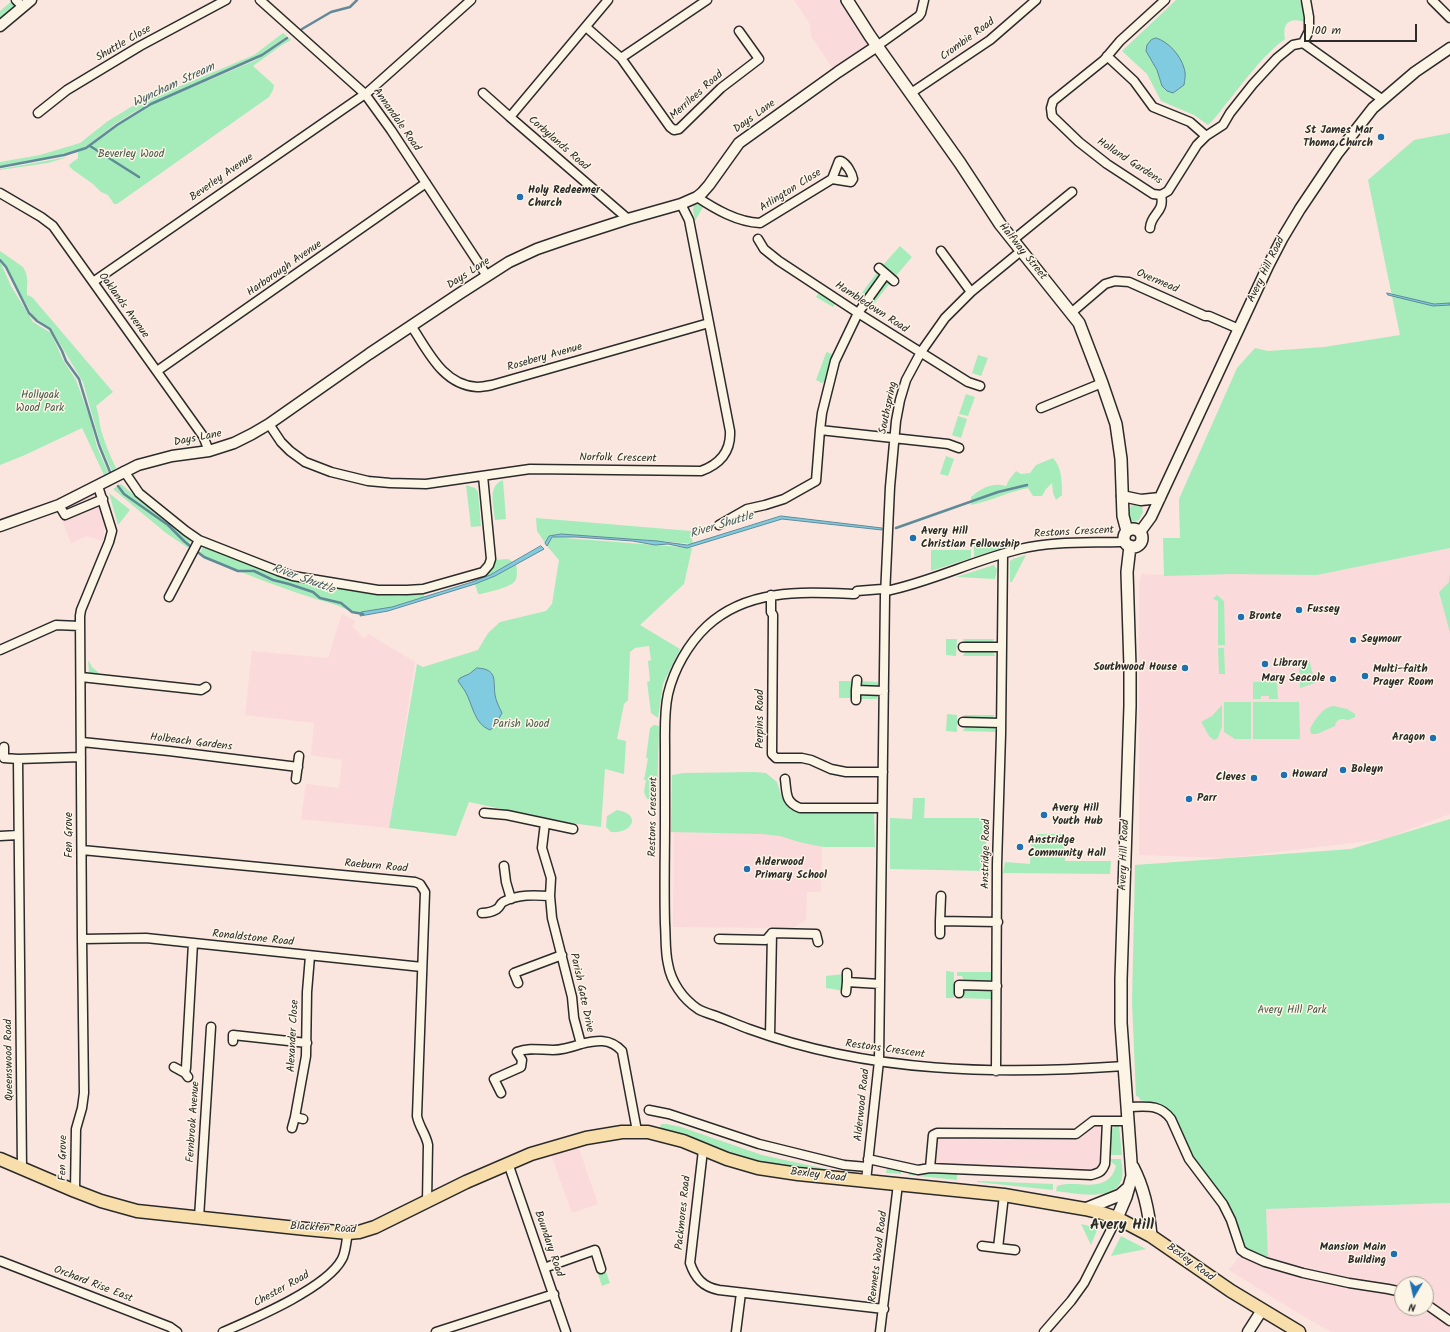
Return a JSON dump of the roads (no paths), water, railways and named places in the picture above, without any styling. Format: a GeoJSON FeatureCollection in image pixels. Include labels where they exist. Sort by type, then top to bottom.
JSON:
{"type":"FeatureCollection","features":[{"type":"Feature","properties":{"kind":"main road","name":"Halfway Street"},"geometry":{"type":"LineString","coordinates":[[847,0],[877,46],[960,163],[1000,224],[1079,324],[1112,409],[1119,438],[1122,496],[1127,539]]}},
{"type":"Feature","properties":{"kind":"main road"},"geometry":{"type":"LineString","coordinates":[[1135,529],[1140,532],[1142,538],[1140,543],[1135,546],[1127,539],[1135,529]]}},
{"type":"Feature","properties":{"kind":"main road","name":"Avery Hill Road"},"geometry":{"type":"LineString","coordinates":[[1117,1218],[1130,1186],[1132,1176],[1121,1023],[1120,980],[1130,706],[1127,539]]}},
{"type":"Feature","properties":{"kind":"main road","name":"Blackfen Road"},"geometry":{"type":"LineString","coordinates":[[0,1159],[101,1201],[137,1211],[359,1232],[374,1227],[508,1163],[548,1148],[586,1138],[637,1131]]}},
{"type":"Feature","properties":{"kind":"main road","name":"Bexley Road"},"geometry":{"type":"LineString","coordinates":[[637,1131],[648,1132],[683,1141],[727,1159],[758,1168],[798,1174],[1004,1195],[1085,1208],[1117,1218],[1151,1236],[1204,1274],[1299,1332]]}},
{"type":"Feature","properties":{"kind":"main road","name":"Avery Hill Road"},"geometry":{"type":"LineString","coordinates":[[1132,1165],[1140,1180],[1151,1236]]}},
{"type":"Feature","properties":{"kind":"main road"},"geometry":{"type":"LineString","coordinates":[[1085,1208],[1120,1195],[1130,1186]]}},
{"type":"Feature","properties":{"kind":"street"},"geometry":{"type":"LineString","coordinates":[[0,26],[19,4],[31,0]]}},
{"type":"Feature","properties":{"kind":"street","name":"Shuttle Close"},"geometry":{"type":"LineString","coordinates":[[38,113],[67,90],[134,50],[226,0]]}},
{"type":"Feature","properties":{"kind":"street","name":"Beverley Avenue"},"geometry":{"type":"LineString","coordinates":[[93,282],[365,94],[471,0]]}},
{"type":"Feature","properties":{"kind":"street","name":"Corbylands Road"},"geometry":{"type":"LineString","coordinates":[[510,117],[608,0]]}},
{"type":"Feature","properties":{"kind":"street"},"geometry":{"type":"LineString","coordinates":[[586,27],[621,58],[707,0]]}},
{"type":"Feature","properties":{"kind":"street"},"geometry":{"type":"LineString","coordinates":[[877,46],[918,16],[921,13],[924,0]]}},
{"type":"Feature","properties":{"kind":"street","name":"Crombie Road"},"geometry":{"type":"LineString","coordinates":[[911,93],[990,40],[1036,0]]}},
{"type":"Feature","properties":{"kind":"street","name":"Holland Gardens"},"geometry":{"type":"LineString","coordinates":[[1166,0],[1120,41],[1089,73],[1053,101],[1050,108],[1052,116],[1079,142],[1102,160],[1153,194],[1161,194],[1168,191],[1197,146],[1206,136],[1223,125],[1253,84],[1277,58],[1293,45],[1303,43]]}},
{"type":"Feature","properties":{"kind":"street"},"geometry":{"type":"LineString","coordinates":[[1306,0],[1309,17],[1309,31],[1303,43],[1383,100]]}},
{"type":"Feature","properties":{"kind":"street"},"geometry":{"type":"LineString","coordinates":[[1432,0],[1450,18]]}},
{"type":"Feature","properties":{"kind":"street","name":"Annandale Road"},"geometry":{"type":"LineString","coordinates":[[265,1],[292,29],[365,94],[487,276]]}},
{"type":"Feature","properties":{"kind":"street","name":"Merrilees Road"},"geometry":{"type":"LineString","coordinates":[[621,58],[670,127],[677,130],[721,88],[759,59],[738,31]]}},
{"type":"Feature","properties":{"kind":"street","name":"Days Lane"},"geometry":{"type":"LineString","coordinates":[[0,526],[59,505],[138,464],[209,451],[234,443],[269,424],[369,354],[509,262],[538,249],[628,219],[681,204],[697,197],[709,185],[739,143],[877,46]]}},
{"type":"Feature","properties":{"kind":"street","name":"Avery Hill Road"},"geometry":{"type":"LineString","coordinates":[[1140,532],[1148,523],[1282,239],[1300,209],[1337,154],[1373,108],[1415,72],[1450,48]]}},
{"type":"Feature","properties":{"kind":"street"},"geometry":{"type":"LineString","coordinates":[[1107,56],[1134,81],[1153,107],[1190,122],[1206,136]]}},
{"type":"Feature","properties":{"kind":"street","name":"Corbylands Road"},"geometry":{"type":"LineString","coordinates":[[484,93],[628,219]]}},
{"type":"Feature","properties":{"kind":"street","name":"Arlington Close"},"geometry":{"type":"LineString","coordinates":[[697,197],[712,208],[752,223],[760,223],[832,179]]}},
{"type":"Feature","properties":{"kind":"street","name":"Harborough Avenue"},"geometry":{"type":"LineString","coordinates":[[157,372],[426,183]]}},
{"type":"Feature","properties":{"kind":"street"},"geometry":{"type":"LineString","coordinates":[[1013,240],[1072,192]]}},
{"type":"Feature","properties":{"kind":"street","name":"Oaklands Avenue"},"geometry":{"type":"LineString","coordinates":[[0,193],[54,226],[203,436],[209,451]]}},
{"type":"Feature","properties":{"kind":"street"},"geometry":{"type":"LineString","coordinates":[[1150,228],[1152,221],[1163,203],[1161,194]]}},
{"type":"Feature","properties":{"kind":"street","name":"Norfolk Crescent"},"geometry":{"type":"LineString","coordinates":[[269,424],[281,442],[290,451],[317,468],[368,481],[426,484],[530,469],[701,471],[710,468],[724,456],[727,450],[730,437],[729,424],[688,220],[681,204]]}},
{"type":"Feature","properties":{"kind":"street","name":"Hambledown Road"},"geometry":{"type":"LineString","coordinates":[[758,239],[764,249],[778,261],[968,382],[980,386]]}},
{"type":"Feature","properties":{"kind":"street"},"geometry":{"type":"LineString","coordinates":[[941,251],[971,292]]}},
{"type":"Feature","properties":{"kind":"street","name":"Southspring"},"geometry":{"type":"LineString","coordinates":[[886,591],[890,487],[894,438],[900,400],[906,380],[921,352],[945,318],[971,292],[1021,251]]}},
{"type":"Feature","properties":{"kind":"street"},"geometry":{"type":"LineString","coordinates":[[879,268],[894,281]]}},
{"type":"Feature","properties":{"kind":"street"},"geometry":{"type":"LineString","coordinates":[[719,525],[747,509],[765,505],[784,498],[816,481],[820,430],[828,386],[835,361],[858,313],[886,274]]}},
{"type":"Feature","properties":{"kind":"street","name":"Overmead"},"geometry":{"type":"LineString","coordinates":[[1071,313],[1105,284],[1115,281],[1129,282],[1205,316],[1209,316],[1239,329]]}},
{"type":"Feature","properties":{"kind":"street","name":"Rosebery Avenue"},"geometry":{"type":"LineString","coordinates":[[412,327],[441,370],[449,377],[460,383],[476,387],[492,385],[709,323]]}},
{"type":"Feature","properties":{"kind":"street"},"geometry":{"type":"LineString","coordinates":[[1042,408],[1102,383]]}},
{"type":"Feature","properties":{"kind":"street"},"geometry":{"type":"LineString","coordinates":[[820,430],[948,444],[959,448]]}},
{"type":"Feature","properties":{"kind":"street"},"geometry":{"type":"LineString","coordinates":[[124,471],[140,493],[186,531],[200,540],[293,576],[378,590],[423,589],[483,572],[489,565],[491,559],[483,476]]}},
{"type":"Feature","properties":{"kind":"street","name":"Fen Grove"},"geometry":{"type":"LineString","coordinates":[[75,1191],[76,1129],[84,1097],[80,626],[81,610],[111,536],[110,524],[98,486]]}},
{"type":"Feature","properties":{"kind":"street"},"geometry":{"type":"LineString","coordinates":[[1122,496],[1141,500],[1160,498]]}},
{"type":"Feature","properties":{"kind":"street"},"geometry":{"type":"LineString","coordinates":[[59,505],[65,515],[103,499]]}},
{"type":"Feature","properties":{"kind":"street","name":"Restons Crescent"},"geometry":{"type":"LineString","coordinates":[[1125,1066],[1058,1070],[996,1071],[938,1068],[879,1061],[826,1052],[770,1036],[699,1010],[684,996],[674,982],[668,965],[666,945],[664,860],[665,722],[668,694],[674,675],[696,638],[708,625],[721,615],[745,602],[771,595],[794,592],[855,594],[857,591],[882,589],[886,591],[914,584],[1003,554],[1032,546],[1047,544],[1120,542],[1127,539]]}},
{"type":"Feature","properties":{"kind":"street"},"geometry":{"type":"LineString","coordinates":[[169,597],[200,540]]}},
{"type":"Feature","properties":{"kind":"street","name":"Anstridge Road"},"geometry":{"type":"LineString","coordinates":[[996,1071],[998,922],[997,865],[1001,723],[1003,554]]}},
{"type":"Feature","properties":{"kind":"street","name":"Alderwood Road"},"geometry":{"type":"LineString","coordinates":[[866,1181],[879,1061],[886,591]]}},
{"type":"Feature","properties":{"kind":"street","name":"Perpins Road"},"geometry":{"type":"LineString","coordinates":[[771,595],[771,612],[773,615],[772,754],[776,758],[802,758],[811,760],[831,769],[846,772],[883,772]]}},
{"type":"Feature","properties":{"kind":"street"},"geometry":{"type":"LineString","coordinates":[[0,650],[56,625],[80,626]]}},
{"type":"Feature","properties":{"kind":"street"},"geometry":{"type":"LineString","coordinates":[[963,647],[1002,647]]}},
{"type":"Feature","properties":{"kind":"street"},"geometry":{"type":"LineString","coordinates":[[81,678],[200,690],[206,687]]}},
{"type":"Feature","properties":{"kind":"street"},"geometry":{"type":"LineString","coordinates":[[856,700],[857,680]]}},
{"type":"Feature","properties":{"kind":"street"},"geometry":{"type":"LineString","coordinates":[[856,690],[884,691]]}},
{"type":"Feature","properties":{"kind":"street"},"geometry":{"type":"LineString","coordinates":[[963,722],[1001,723]]}},
{"type":"Feature","properties":{"kind":"street","name":"Holbeach Gardens"},"geometry":{"type":"LineString","coordinates":[[82,742],[163,750],[298,767]]}},
{"type":"Feature","properties":{"kind":"street"},"geometry":{"type":"LineString","coordinates":[[4,747],[4,758],[81,757]]}},
{"type":"Feature","properties":{"kind":"street"},"geometry":{"type":"LineString","coordinates":[[296,779],[299,756]]}},
{"type":"Feature","properties":{"kind":"street","name":"Queenswood Road"},"geometry":{"type":"LineString","coordinates":[[18,759],[22,1169]]}},
{"type":"Feature","properties":{"kind":"street"},"geometry":{"type":"LineString","coordinates":[[785,779],[787,796],[789,800],[792,805],[800,808],[882,808]]}},
{"type":"Feature","properties":{"kind":"street"},"geometry":{"type":"LineString","coordinates":[[484,813],[507,815],[573,829]]}},
{"type":"Feature","properties":{"kind":"street","name":"Parish Gate Drive"},"geometry":{"type":"LineString","coordinates":[[545,823],[542,848],[551,878],[550,896],[552,918],[572,997],[574,1018],[581,1044],[596,1040],[603,1040],[617,1046],[622,1051],[637,1131]]}},
{"type":"Feature","properties":{"kind":"street"},"geometry":{"type":"LineString","coordinates":[[0,836],[18,835]]}},
{"type":"Feature","properties":{"kind":"street","name":"Raeburn Road"},"geometry":{"type":"LineString","coordinates":[[82,850],[415,882],[420,884],[425,892],[417,1116],[418,1124],[426,1137],[428,1145],[427,1202]]}},
{"type":"Feature","properties":{"kind":"street"},"geometry":{"type":"LineString","coordinates":[[504,866],[506,882],[511,899]]}},
{"type":"Feature","properties":{"kind":"street"},"geometry":{"type":"LineString","coordinates":[[482,914],[493,911],[498,908],[501,903],[511,899],[530,895],[550,896]]}},
{"type":"Feature","properties":{"kind":"street"},"geometry":{"type":"LineString","coordinates":[[940,934],[941,896]]}},
{"type":"Feature","properties":{"kind":"street"},"geometry":{"type":"LineString","coordinates":[[940,921],[998,922]]}},
{"type":"Feature","properties":{"kind":"street"},"geometry":{"type":"LineString","coordinates":[[770,1036],[772,934]]}},
{"type":"Feature","properties":{"kind":"street"},"geometry":{"type":"LineString","coordinates":[[719,939],[766,940],[772,934],[816,934],[818,942]]}},
{"type":"Feature","properties":{"kind":"street","name":"Ronaldstone Road"},"geometry":{"type":"LineString","coordinates":[[82,939],[146,938],[422,967]]}},
{"type":"Feature","properties":{"kind":"street"},"geometry":{"type":"LineString","coordinates":[[174,1067],[186,1075],[191,1004],[193,943]]}},
{"type":"Feature","properties":{"kind":"street"},"geometry":{"type":"LineString","coordinates":[[518,983],[514,973],[562,955]]}},
{"type":"Feature","properties":{"kind":"street","name":"Alexander Close"},"geometry":{"type":"LineString","coordinates":[[292,1128],[304,1071],[310,956]]}},
{"type":"Feature","properties":{"kind":"street"},"geometry":{"type":"LineString","coordinates":[[846,992],[847,972]]}},
{"type":"Feature","properties":{"kind":"street"},"geometry":{"type":"LineString","coordinates":[[847,982],[880,984]]}},
{"type":"Feature","properties":{"kind":"street"},"geometry":{"type":"LineString","coordinates":[[959,985],[997,986]]}},
{"type":"Feature","properties":{"kind":"street","name":"Fernbrook Avenue"},"geometry":{"type":"LineString","coordinates":[[199,1218],[211,1027]]}},
{"type":"Feature","properties":{"kind":"street"},"geometry":{"type":"LineString","coordinates":[[232,1041],[233,1035],[306,1043]]}},
{"type":"Feature","properties":{"kind":"street"},"geometry":{"type":"LineString","coordinates":[[501,1093],[494,1079],[521,1067],[522,1060],[518,1052],[524,1049],[534,1048],[553,1050],[564,1049],[581,1044]]}},
{"type":"Feature","properties":{"kind":"street"},"geometry":{"type":"LineString","coordinates":[[1128,1107],[1153,1107],[1167,1114],[1171,1119],[1190,1159],[1223,1204],[1231,1220],[1241,1250],[1245,1253],[1265,1262],[1303,1273],[1349,1283],[1394,1290]]}},
{"type":"Feature","properties":{"kind":"street","name":"Bexley Road"},"geometry":{"type":"LineString","coordinates":[[649,1110],[669,1114],[760,1144],[844,1165],[868,1163],[918,1170],[930,1168],[1055,1174],[1091,1174],[1099,1173],[1102,1170],[1105,1164],[1107,1121]]}},
{"type":"Feature","properties":{"kind":"street"},"geometry":{"type":"LineString","coordinates":[[294,1117],[303,1119]]}},
{"type":"Feature","properties":{"kind":"street"},"geometry":{"type":"LineString","coordinates":[[930,1168],[933,1135],[937,1133],[1076,1134],[1092,1121],[1128,1120]]}},
{"type":"Feature","properties":{"kind":"street","name":"Packmores Road"},"geometry":{"type":"LineString","coordinates":[[703,1150],[690,1263],[693,1272],[704,1284],[719,1290],[884,1309]]}},
{"type":"Feature","properties":{"kind":"street","name":"Boundary Road"},"geometry":{"type":"LineString","coordinates":[[508,1163],[566,1332]]}},
{"type":"Feature","properties":{"kind":"street","name":"Rennets Wood Road"},"geometry":{"type":"LineString","coordinates":[[880,1332],[898,1184]]}},
{"type":"Feature","properties":{"kind":"street"},"geometry":{"type":"LineString","coordinates":[[998,1248],[1004,1195]]}},
{"type":"Feature","properties":{"kind":"street"},"geometry":{"type":"LineString","coordinates":[[1044,1332],[1071,1301],[1084,1283],[1117,1218]]}},
{"type":"Feature","properties":{"kind":"street","name":"Chester Road"},"geometry":{"type":"LineString","coordinates":[[223,1332],[236,1329],[288,1302],[329,1275],[342,1259],[348,1232]]}},
{"type":"Feature","properties":{"kind":"street"},"geometry":{"type":"LineString","coordinates":[[982,1246],[1015,1250]]}},
{"type":"Feature","properties":{"kind":"street"},"geometry":{"type":"LineString","coordinates":[[544,1268],[594,1247],[601,1269]]}},
{"type":"Feature","properties":{"kind":"street","name":"Orchard Rise East"},"geometry":{"type":"LineString","coordinates":[[0,1261],[170,1327],[177,1332]]}},
{"type":"Feature","properties":{"kind":"street"},"geometry":{"type":"LineString","coordinates":[[736,1332],[741,1293]]}},
{"type":"Feature","properties":{"kind":"street"},"geometry":{"type":"LineString","coordinates":[[436,1332],[554,1294]]}},
{"type":"Feature","properties":{"kind":"street"},"geometry":{"type":"LineString","coordinates":[[1248,1332],[1262,1310]]}},
{"type":"Feature","properties":{"kind":"street"},"geometry":{"type":"LineString","coordinates":[[1434,1310],[1450,1321]]}},
{"type":"Feature","properties":{"kind":"water"},"geometry":{"type":"Polygon","coordinates":[[[1156,38],[1165,42],[1173,50],[1180,59],[1185,70],[1184,85],[1173,93],[1167,91],[1162,86],[1157,70],[1146,51],[1147,45],[1151,40],[1156,38]]]}},
{"type":"Feature","properties":{"kind":"water"},"geometry":{"type":"Polygon","coordinates":[[[1387,293],[1434,304],[1450,303],[1450,305],[1433,306],[1388,295],[1387,293]]]}},
{"type":"Feature","properties":{"kind":"water"},"geometry":{"type":"Polygon","coordinates":[[[781,516],[882,528],[882,530],[782,519],[687,548],[668,544],[655,545],[633,541],[576,537],[552,537],[547,546],[545,543],[549,536],[561,534],[657,541],[687,545],[781,516]]]}},
{"type":"Feature","properties":{"kind":"water"},"geometry":{"type":"Polygon","coordinates":[[[541,546],[544,549],[495,576],[475,584],[388,611],[360,616],[361,612],[392,607],[472,582],[490,575],[541,546]]]}},
{"type":"Feature","properties":{"kind":"water"},"geometry":{"type":"Polygon","coordinates":[[[477,668],[488,671],[493,676],[495,697],[502,713],[494,727],[490,730],[477,719],[468,696],[458,681],[460,678],[477,668]]]}},
{"type":"Feature","properties":{"kind":"waterway","name":"Wyncham Stream"},"geometry":{"type":"LineString","coordinates":[[302,29],[331,12],[350,7],[357,0]]}},
{"type":"Feature","properties":{"kind":"waterway","name":"Wyncham Stream"},"geometry":{"type":"LineString","coordinates":[[0,167],[64,155],[86,148],[117,125],[151,104],[262,55],[287,38]]}},
{"type":"Feature","properties":{"kind":"waterway"},"geometry":{"type":"LineString","coordinates":[[90,146],[139,177]]}},
{"type":"Feature","properties":{"kind":"waterway","name":"River Shuttle"},"geometry":{"type":"LineString","coordinates":[[0,260],[6,267],[29,313],[37,321],[50,329],[66,361],[79,379],[99,445],[110,472]]}},
{"type":"Feature","properties":{"kind":"waterway","name":"River Shuttle"},"geometry":{"type":"LineString","coordinates":[[896,528],[998,492],[1027,485]]}},
{"type":"Feature","properties":{"kind":"waterway","name":"River Shuttle"},"geometry":{"type":"LineString","coordinates":[[118,486],[124,494],[168,525],[185,542],[204,557],[238,571],[254,571],[273,580],[313,592],[320,598],[341,603],[352,612],[363,614]]}},
{"type":"Feature","properties":{"kind":"place","name":"St James Mar Thoma Church"},"geometry":{"type":"Point","coordinates":[1381,137]}},
{"type":"Feature","properties":{"kind":"place","name":"Holy Redeemer Church"},"geometry":{"type":"Point","coordinates":[520,197]}},
{"type":"Feature","properties":{"kind":"place","name":"Avery Hill Christian Fellowship"},"geometry":{"type":"Point","coordinates":[913,538]}},
{"type":"Feature","properties":{"kind":"place","name":"Fussey"},"geometry":{"type":"Point","coordinates":[1299,610]}},
{"type":"Feature","properties":{"kind":"place","name":"Bronte"},"geometry":{"type":"Point","coordinates":[1241,617]}},
{"type":"Feature","properties":{"kind":"place","name":"Seymour"},"geometry":{"type":"Point","coordinates":[1353,640]}},
{"type":"Feature","properties":{"kind":"place","name":"Library"},"geometry":{"type":"Point","coordinates":[1265,664]}},
{"type":"Feature","properties":{"kind":"place","name":"Southwood House"},"geometry":{"type":"Point","coordinates":[1185,668]}},
{"type":"Feature","properties":{"kind":"place","name":"Multi-faith Prayer Room"},"geometry":{"type":"Point","coordinates":[1365,676]}},
{"type":"Feature","properties":{"kind":"place","name":"Mary Seacole"},"geometry":{"type":"Point","coordinates":[1333,679]}},
{"type":"Feature","properties":{"kind":"place","name":"Aragon"},"geometry":{"type":"Point","coordinates":[1433,738]}},
{"type":"Feature","properties":{"kind":"place","name":"Boleyn"},"geometry":{"type":"Point","coordinates":[1343,770]}},
{"type":"Feature","properties":{"kind":"place","name":"Howard"},"geometry":{"type":"Point","coordinates":[1284,775]}},
{"type":"Feature","properties":{"kind":"place","name":"Cleves"},"geometry":{"type":"Point","coordinates":[1254,778]}},
{"type":"Feature","properties":{"kind":"place","name":"Parr"},"geometry":{"type":"Point","coordinates":[1189,799]}},
{"type":"Feature","properties":{"kind":"place","name":"Avery Hill Youth Hub"},"geometry":{"type":"Point","coordinates":[1044,815]}},
{"type":"Feature","properties":{"kind":"place","name":"Anstridge Community Hall"},"geometry":{"type":"Point","coordinates":[1020,847]}},
{"type":"Feature","properties":{"kind":"place","name":"Alderwood Primary School"},"geometry":{"type":"Point","coordinates":[747,869]}},
{"type":"Feature","properties":{"kind":"place","name":"Mansion Main Building"},"geometry":{"type":"Point","coordinates":[1394,1254]}},
{"type":"Feature","properties":{"kind":"district","name":"Avery Hill"},"geometry":{"type":"Point","coordinates":[1122,1226]}},
{"type":"Feature","properties":{"kind":"park label","name":"Beverley Wood"},"geometry":{"type":"Point","coordinates":[131,155]}},
{"type":"Feature","properties":{"kind":"park label","name":"Hollyoak Wood Park"},"geometry":{"type":"Point","coordinates":[40,402]}},
{"type":"Feature","properties":{"kind":"park label","name":"Parish Wood"},"geometry":{"type":"Point","coordinates":[521,725]}},
{"type":"Feature","properties":{"kind":"park label","name":"Avery Hill Park"},"geometry":{"type":"Point","coordinates":[1292,1011]}}]}
